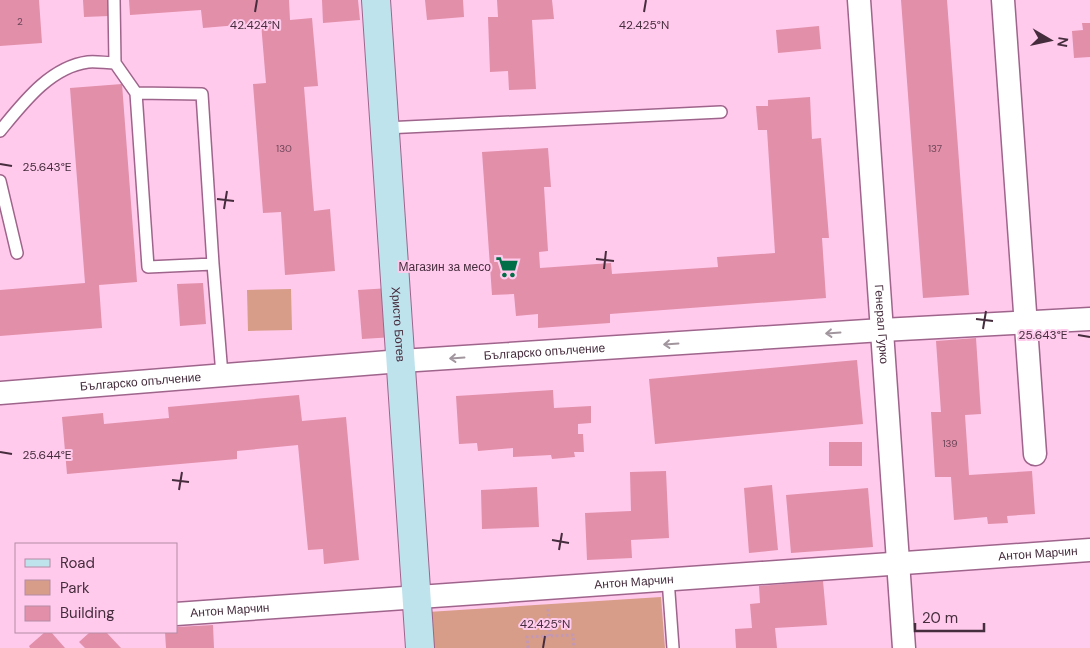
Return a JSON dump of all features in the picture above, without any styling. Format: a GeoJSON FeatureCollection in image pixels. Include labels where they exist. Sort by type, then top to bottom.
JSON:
{"type":"FeatureCollection","features":[{"type":"Feature","properties":{"kind":"street","name":"Христо Ботев"},"geometry":{"type":"LineString","coordinates":[[376,0],[420,648]]}},
{"type":"Feature","properties":{"kind":"street","name":"Генерал Гурко"},"geometry":{"type":"LineString","coordinates":[[859,0],[904,648]]}},
{"type":"Feature","properties":{"kind":"street"},"geometry":{"type":"LineString","coordinates":[[1003,0],[1035,454]]}},
{"type":"Feature","properties":{"kind":"street","name":"Българско опълчение"},"geometry":{"type":"LineString","coordinates":[[0,393],[401,361],[882,330],[1090,319]]}},
{"type":"Feature","properties":{"kind":"street","name":"Антон Марчин"},"geometry":{"type":"LineString","coordinates":[[178,614],[1090,550]]}},
{"type":"Feature","properties":{"kind":"lane"},"geometry":{"type":"LineString","coordinates":[[114,0],[115,63],[136,93],[148,267],[213,264]]}},
{"type":"Feature","properties":{"kind":"lane"},"geometry":{"type":"LineString","coordinates":[[0,131],[38,88],[63,70],[88,62],[115,63]]}},
{"type":"Feature","properties":{"kind":"lane"},"geometry":{"type":"LineString","coordinates":[[136,93],[202,94],[222,376]]}},
{"type":"Feature","properties":{"kind":"lane"},"geometry":{"type":"LineString","coordinates":[[385,128],[721,112]]}},
{"type":"Feature","properties":{"kind":"lane"},"geometry":{"type":"LineString","coordinates":[[0,181],[17,253]]}},
{"type":"Feature","properties":{"kind":"lane"},"geometry":{"type":"LineString","coordinates":[[668,579],[673,648]]}},
{"type":"Feature","properties":{"kind":"path"},"geometry":{"type":"LineString","coordinates":[[528,648],[527,637],[573,635],[574,648]]}},
{"type":"Feature","properties":{"kind":"green space"},"geometry":{"type":"Polygon","coordinates":[[[291,289],[292,330],[248,331],[247,290],[291,289]]]}},
{"type":"Feature","properties":{"kind":"green space"},"geometry":{"type":"Polygon","coordinates":[[[661,597],[665,648],[430,648],[428,612],[661,597]]]}},
{"type":"Feature","properties":{"kind":"building"},"geometry":{"type":"Polygon","coordinates":[[[0,0],[39,0],[42,43],[0,46],[0,0]]]}},
{"type":"Feature","properties":{"kind":"building"},"geometry":{"type":"Polygon","coordinates":[[[83,0],[109,0],[109,16],[84,17],[83,0]]]}},
{"type":"Feature","properties":{"kind":"building"},"geometry":{"type":"Polygon","coordinates":[[[129,0],[289,0],[290,20],[312,18],[318,86],[304,87],[314,211],[330,209],[335,271],[285,275],[281,212],[263,213],[253,84],[266,83],[261,23],[203,28],[201,10],[130,15],[129,0]]]}},
{"type":"Feature","properties":{"kind":"building"},"geometry":{"type":"Polygon","coordinates":[[[322,0],[358,0],[360,20],[323,23],[322,0]]]}},
{"type":"Feature","properties":{"kind":"building"},"geometry":{"type":"Polygon","coordinates":[[[425,0],[463,0],[464,17],[427,20],[425,0]]]}},
{"type":"Feature","properties":{"kind":"building"},"geometry":{"type":"Polygon","coordinates":[[[497,0],[552,0],[554,19],[532,20],[536,89],[509,90],[508,71],[490,72],[488,17],[498,17],[497,0]]]}},
{"type":"Feature","properties":{"kind":"building"},"geometry":{"type":"Polygon","coordinates":[[[901,0],[947,0],[969,295],[923,298],[901,0]]]}},
{"type":"Feature","properties":{"kind":"building"},"geometry":{"type":"Polygon","coordinates":[[[1082,23],[1090,23],[1090,57],[1074,58],[1072,31],[1083,30],[1082,23]]]}},
{"type":"Feature","properties":{"kind":"building"},"geometry":{"type":"Polygon","coordinates":[[[819,26],[821,49],[778,53],[776,30],[819,26]]]}},
{"type":"Feature","properties":{"kind":"building"},"geometry":{"type":"Polygon","coordinates":[[[122,84],[137,282],[99,285],[102,328],[0,336],[0,290],[85,283],[70,88],[122,84]]]}},
{"type":"Feature","properties":{"kind":"building"},"geometry":{"type":"Polygon","coordinates":[[[810,97],[812,139],[821,138],[829,238],[822,238],[826,298],[610,314],[610,323],[538,328],[538,314],[516,316],[514,294],[492,295],[482,152],[548,148],[551,187],[544,187],[548,251],[539,252],[540,268],[611,263],[612,274],[718,267],[717,257],[775,253],[767,130],[758,130],[756,106],[768,106],[768,100],[810,97]]]}},
{"type":"Feature","properties":{"kind":"building"},"geometry":{"type":"Polygon","coordinates":[[[203,283],[206,324],[180,326],[177,284],[203,283]]]}},
{"type":"Feature","properties":{"kind":"building"},"geometry":{"type":"Polygon","coordinates":[[[390,288],[394,337],[362,339],[358,290],[390,288]]]}},
{"type":"Feature","properties":{"kind":"building"},"geometry":{"type":"Polygon","coordinates":[[[976,338],[981,414],[965,415],[969,475],[1032,471],[1035,514],[1007,516],[1008,523],[988,524],[987,517],[954,520],[951,477],[935,477],[931,412],[941,412],[936,341],[976,338]]]}},
{"type":"Feature","properties":{"kind":"building"},"geometry":{"type":"Polygon","coordinates":[[[857,360],[863,424],[655,444],[649,379],[857,360]]]}},
{"type":"Feature","properties":{"kind":"building"},"geometry":{"type":"Polygon","coordinates":[[[553,390],[554,408],[591,406],[591,423],[578,424],[578,434],[583,434],[584,452],[574,452],[575,457],[552,459],[551,455],[513,457],[513,448],[478,451],[477,443],[459,444],[456,396],[553,390]]]}},
{"type":"Feature","properties":{"kind":"building"},"geometry":{"type":"Polygon","coordinates":[[[299,395],[302,421],[346,417],[359,560],[324,564],[323,549],[308,550],[298,445],[237,451],[237,459],[67,474],[62,417],[103,413],[104,424],[169,418],[168,407],[299,395]]]}},
{"type":"Feature","properties":{"kind":"building"},"geometry":{"type":"Polygon","coordinates":[[[829,442],[862,442],[862,466],[829,466],[829,442]]]}},
{"type":"Feature","properties":{"kind":"building"},"geometry":{"type":"Polygon","coordinates":[[[666,471],[669,538],[631,540],[632,558],[587,560],[585,513],[631,511],[630,472],[666,471]]]}},
{"type":"Feature","properties":{"kind":"building"},"geometry":{"type":"Polygon","coordinates":[[[772,485],[778,550],[749,553],[744,488],[772,485]]]}},
{"type":"Feature","properties":{"kind":"building"},"geometry":{"type":"Polygon","coordinates":[[[537,487],[539,527],[482,529],[481,490],[537,487]]]}},
{"type":"Feature","properties":{"kind":"building"},"geometry":{"type":"Polygon","coordinates":[[[868,488],[873,547],[791,553],[786,495],[868,488]]]}},
{"type":"Feature","properties":{"kind":"building"},"geometry":{"type":"Polygon","coordinates":[[[823,581],[827,625],[775,628],[777,648],[736,648],[735,629],[752,628],[750,604],[760,603],[759,586],[823,581]]]}},
{"type":"Feature","properties":{"kind":"building"},"geometry":{"type":"Polygon","coordinates":[[[213,625],[214,648],[166,648],[165,633],[178,633],[178,627],[213,625]]]}},
{"type":"Feature","properties":{"kind":"building"},"geometry":{"type":"Polygon","coordinates":[[[44,633],[52,633],[65,648],[30,648],[29,646],[44,633]]]}},
{"type":"Feature","properties":{"kind":"building"},"geometry":{"type":"Polygon","coordinates":[[[89,633],[107,633],[121,648],[85,648],[79,642],[89,633]]]}},
{"type":"Feature","properties":{"kind":"place","name":"Магазин за месо"},"geometry":{"type":"Point","coordinates":[507,267]}}]}
